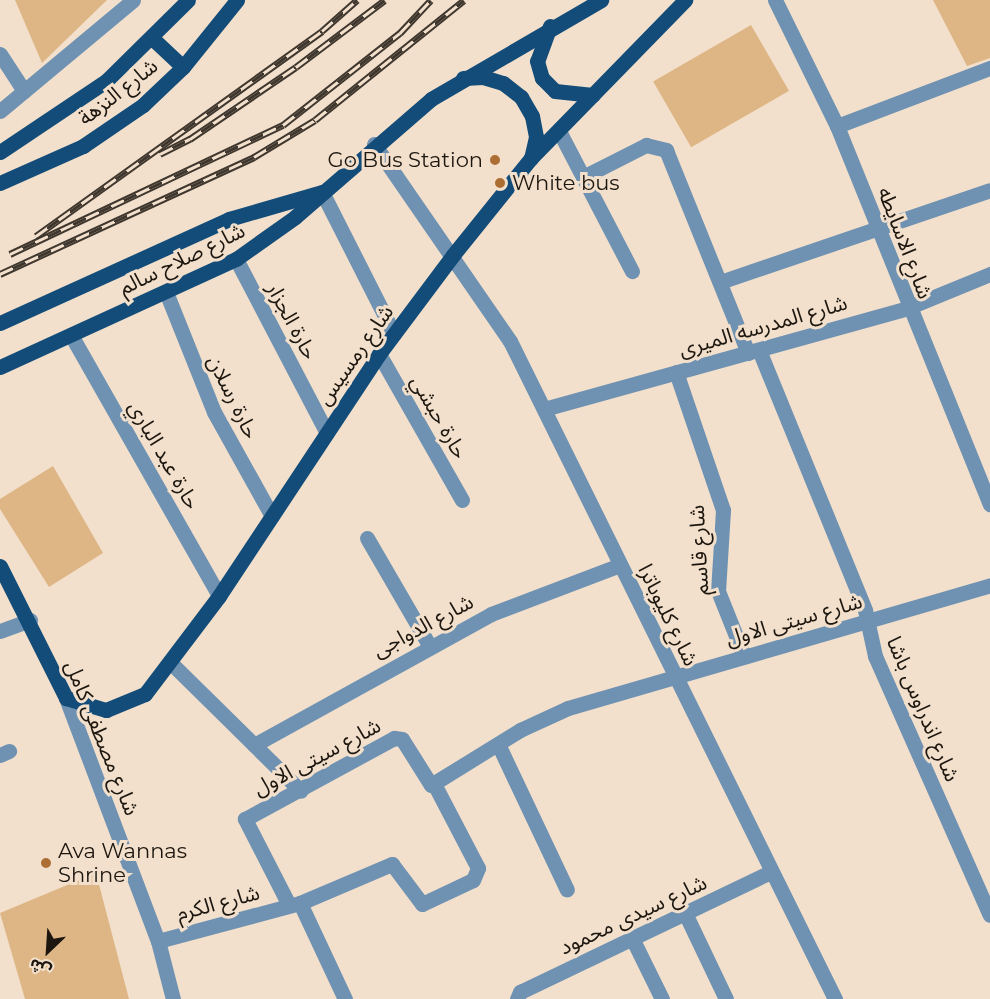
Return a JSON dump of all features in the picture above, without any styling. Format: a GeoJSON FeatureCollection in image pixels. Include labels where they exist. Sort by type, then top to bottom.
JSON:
{"type":"FeatureCollection","features":[{"type":"Feature","properties":{"kind":"main road","name":"شارع النزهة"},"geometry":{"type":"LineString","coordinates":[[0,152],[89,93],[152,38],[188,0]]}},
{"type":"Feature","properties":{"kind":"main road","name":"شارع النزهة"},"geometry":{"type":"LineString","coordinates":[[0,183],[83,146],[142,105],[183,67],[237,0]]}},
{"type":"Feature","properties":{"kind":"main road","name":"شارع صلاح سالم"},"geometry":{"type":"LineString","coordinates":[[0,367],[236,260],[267,240],[375,144],[461,78],[550,26],[601,0]]}},
{"type":"Feature","properties":{"kind":"main road","name":"شارع رمسيس"},"geometry":{"type":"LineString","coordinates":[[66,698],[92,709],[120,708],[145,694],[171,663],[219,596],[379,354],[453,255],[531,158],[685,0]]}},
{"type":"Feature","properties":{"kind":"main road"},"geometry":{"type":"LineString","coordinates":[[550,26],[537,61],[542,78],[555,91],[593,95]]}},
{"type":"Feature","properties":{"kind":"main road"},"geometry":{"type":"LineString","coordinates":[[152,38],[183,67]]}},
{"type":"Feature","properties":{"kind":"main road"},"geometry":{"type":"LineString","coordinates":[[461,78],[493,80],[521,97],[534,126],[531,158]]}},
{"type":"Feature","properties":{"kind":"main road"},"geometry":{"type":"LineString","coordinates":[[0,323],[229,219],[322,192]]}},
{"type":"Feature","properties":{"kind":"main road","name":"شارع مصطفى كامل"},"geometry":{"type":"LineString","coordinates":[[0,566],[30,620],[66,698]]}},
{"type":"Feature","properties":{"kind":"street"},"geometry":{"type":"LineString","coordinates":[[0,111],[133,0]]}},
{"type":"Feature","properties":{"kind":"street","name":"شارع الاسايطه"},"geometry":{"type":"LineString","coordinates":[[775,0],[837,126],[907,308],[990,504]]}},
{"type":"Feature","properties":{"kind":"street"},"geometry":{"type":"LineString","coordinates":[[0,54],[24,91]]}},
{"type":"Feature","properties":{"kind":"street"},"geometry":{"type":"LineString","coordinates":[[837,126],[990,69]]}},
{"type":"Feature","properties":{"kind":"street"},"geometry":{"type":"LineString","coordinates":[[559,131],[632,271]]}},
{"type":"Feature","properties":{"kind":"street","name":"شارع كليوباترا"},"geometry":{"type":"LineString","coordinates":[[375,144],[493,310],[835,999]]}},
{"type":"Feature","properties":{"kind":"street","name":"شارع اندراوس باشا"},"geometry":{"type":"LineString","coordinates":[[583,177],[646,145],[666,150],[720,282],[754,351],[867,622],[875,656],[990,915]]}},
{"type":"Feature","properties":{"kind":"street"},"geometry":{"type":"LineString","coordinates":[[720,282],[878,231],[990,190]]}},
{"type":"Feature","properties":{"kind":"street"},"geometry":{"type":"LineString","coordinates":[[322,192],[394,334]]}},
{"type":"Feature","properties":{"kind":"street","name":"حارة الجزار"},"geometry":{"type":"LineString","coordinates":[[236,260],[327,433]]}},
{"type":"Feature","properties":{"kind":"street","name":"شارع المدرسه الميرى"},"geometry":{"type":"LineString","coordinates":[[544,409],[907,308],[990,274]]}},
{"type":"Feature","properties":{"kind":"street","name":"حارة رسلان"},"geometry":{"type":"LineString","coordinates":[[166,291],[214,412],[272,516]]}},
{"type":"Feature","properties":{"kind":"street","name":"حارة عبد الباري"},"geometry":{"type":"LineString","coordinates":[[71,335],[219,596]]}},
{"type":"Feature","properties":{"kind":"street","name":"حارة حبشي"},"geometry":{"type":"LineString","coordinates":[[379,354],[462,500]]}},
{"type":"Feature","properties":{"kind":"street","name":"شارع قاسم"},"geometry":{"type":"LineString","coordinates":[[676,372],[723,510],[718,591],[744,656]]}},
{"type":"Feature","properties":{"kind":"street"},"geometry":{"type":"LineString","coordinates":[[367,538],[429,645]]}},
{"type":"Feature","properties":{"kind":"street","name":"شارع الدواجى"},"geometry":{"type":"LineString","coordinates":[[254,745],[429,645],[555,587],[620,565]]}},
{"type":"Feature","properties":{"kind":"street","name":"شارع سيتى الاول"},"geometry":{"type":"LineString","coordinates":[[248,817],[301,791],[398,737],[426,782],[434,784],[498,744],[552,715],[675,676],[990,585]]}},
{"type":"Feature","properties":{"kind":"street"},"geometry":{"type":"LineString","coordinates":[[0,631],[30,620]]}},
{"type":"Feature","properties":{"kind":"street"},"geometry":{"type":"LineString","coordinates":[[171,663],[301,791]]}},
{"type":"Feature","properties":{"kind":"street","name":"شارع مصطفى كامل"},"geometry":{"type":"LineString","coordinates":[[66,698],[158,941],[172,999]]}},
{"type":"Feature","properties":{"kind":"street"},"geometry":{"type":"LineString","coordinates":[[498,744],[567,890]]}},
{"type":"Feature","properties":{"kind":"street","name":"شارع الكرم"},"geometry":{"type":"LineString","coordinates":[[158,941],[294,904],[392,864],[422,904],[477,877],[478,868],[434,784]]}},
{"type":"Feature","properties":{"kind":"street","name":"شارع الكرم"},"geometry":{"type":"LineString","coordinates":[[248,817],[245,826],[294,904],[345,999]]}},
{"type":"Feature","properties":{"kind":"street","name":"شارع سيدى محمود"},"geometry":{"type":"LineString","coordinates":[[515,998],[771,872]]}},
{"type":"Feature","properties":{"kind":"street"},"geometry":{"type":"LineString","coordinates":[[685,913],[726,999]]}},
{"type":"Feature","properties":{"kind":"street"},"geometry":{"type":"LineString","coordinates":[[633,938],[662,999]]}},
{"type":"Feature","properties":{"kind":"building"},"geometry":{"type":"Polygon","coordinates":[[[15,0],[107,0],[42,63],[15,0]]]}},
{"type":"Feature","properties":{"kind":"building"},"geometry":{"type":"Polygon","coordinates":[[[933,0],[990,0],[990,58],[967,66],[933,0]]]}},
{"type":"Feature","properties":{"kind":"building"},"geometry":{"type":"Polygon","coordinates":[[[751,25],[789,91],[691,147],[653,82],[751,25]]]}},
{"type":"Feature","properties":{"kind":"building"},"geometry":{"type":"Polygon","coordinates":[[[53,466],[103,553],[49,587],[0,509],[0,499],[53,466]]]}},
{"type":"Feature","properties":{"kind":"building"},"geometry":{"type":"Polygon","coordinates":[[[96,873],[129,999],[25,999],[0,913],[96,873]]]}},
{"type":"Feature","properties":{"kind":"railway"},"geometry":{"type":"LineString","coordinates":[[36,236],[322,31],[357,0]]}},
{"type":"Feature","properties":{"kind":"railway"},"geometry":{"type":"LineString","coordinates":[[160,154],[190,139],[296,67],[385,0]]}},
{"type":"Feature","properties":{"kind":"railway"},"geometry":{"type":"LineString","coordinates":[[10,254],[283,125],[400,33],[431,0]]}},
{"type":"Feature","properties":{"kind":"railway"},"geometry":{"type":"LineString","coordinates":[[0,274],[254,157],[315,120],[464,0]]}},
{"type":"Feature","properties":{"kind":"place","name":"Go Bus Station"},"geometry":{"type":"Point","coordinates":[495,160]}},
{"type":"Feature","properties":{"kind":"place","name":"White bus"},"geometry":{"type":"Point","coordinates":[500,183]}},
{"type":"Feature","properties":{"kind":"place","name":"Ava Wannas Shrine"},"geometry":{"type":"Point","coordinates":[46,863]}}]}
